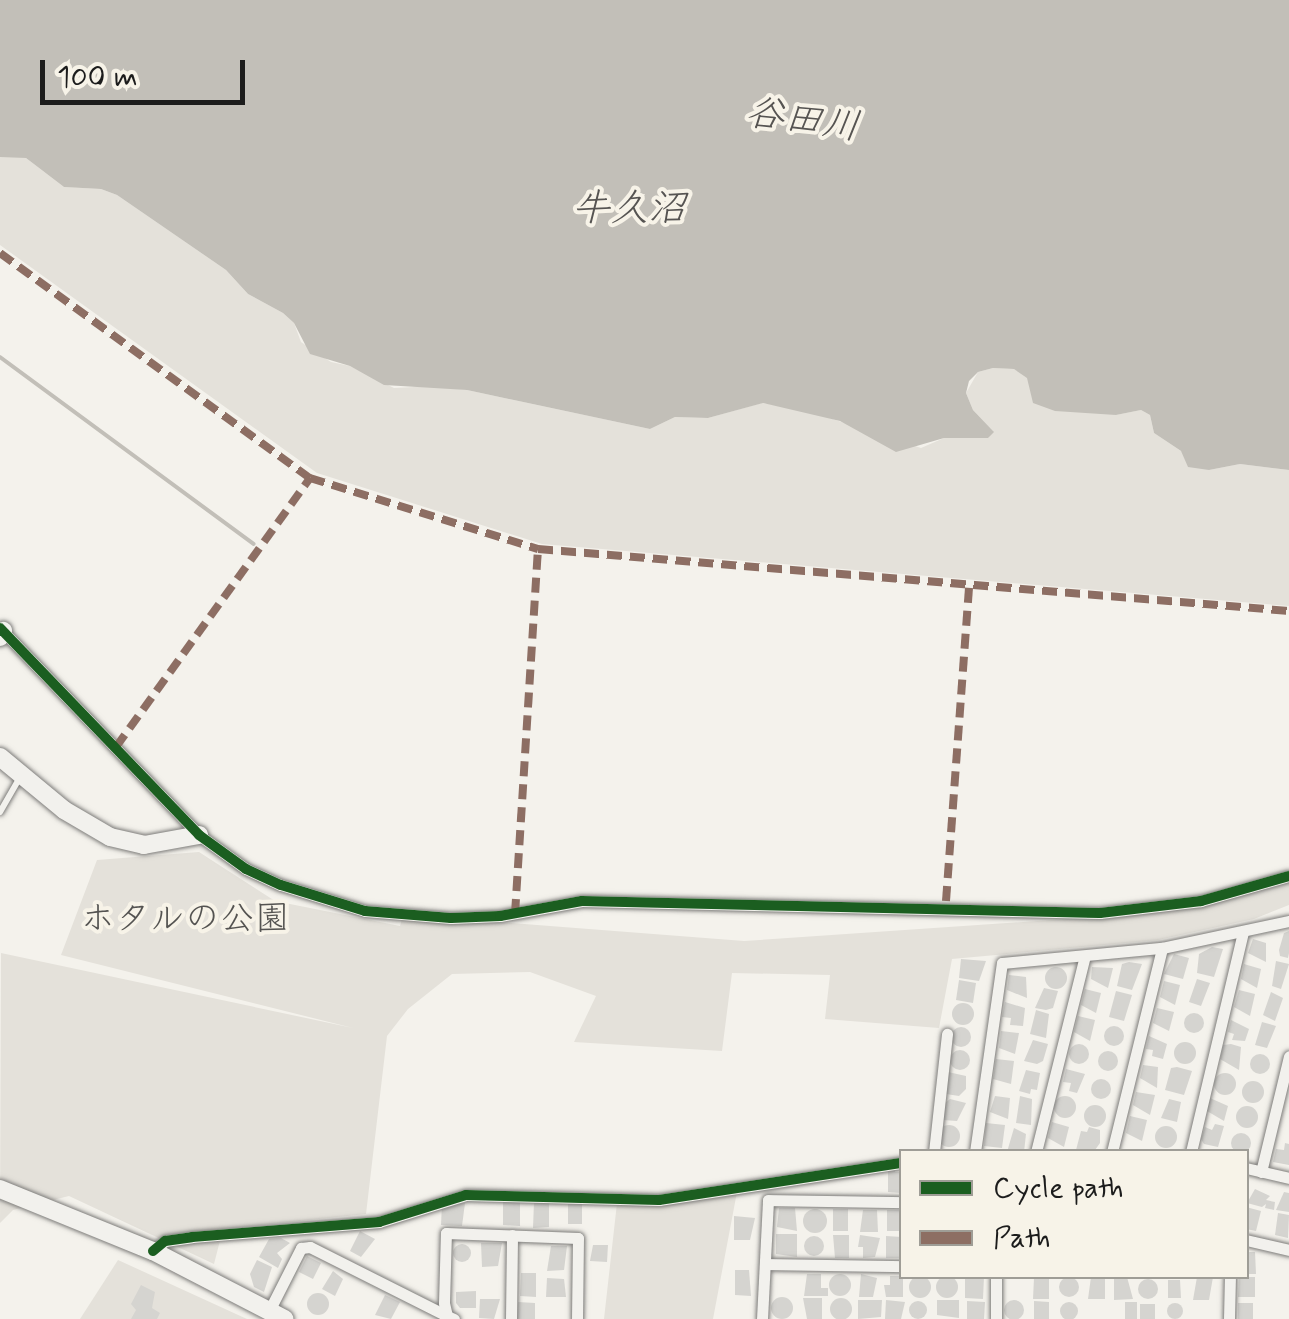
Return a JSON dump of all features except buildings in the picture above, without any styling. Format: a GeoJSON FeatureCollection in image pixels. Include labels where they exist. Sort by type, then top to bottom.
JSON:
{"type":"FeatureCollection","features":[{"type":"Feature","properties":{"kind":"street"},"geometry":{"type":"LineString","coordinates":[[1,632],[198,836],[246,868],[281,885],[364,910],[399,915],[500,916],[582,901],[945,905],[1100,913],[1163,908],[1289,876]]}},
{"type":"Feature","properties":{"kind":"street"},"geometry":{"type":"LineString","coordinates":[[0,757],[20,778],[64,810],[120,840],[144,846],[198,836]]}},
{"type":"Feature","properties":{"kind":"street"},"geometry":{"type":"LineString","coordinates":[[975,1149],[1002,962],[1162,948],[1289,922]]}},
{"type":"Feature","properties":{"kind":"street"},"geometry":{"type":"LineString","coordinates":[[1190,1149],[1243,932]]}},
{"type":"Feature","properties":{"kind":"street"},"geometry":{"type":"LineString","coordinates":[[1113,1149],[1162,948]]}},
{"type":"Feature","properties":{"kind":"street"},"geometry":{"type":"LineString","coordinates":[[1037,1149],[1084,956]]}},
{"type":"Feature","properties":{"kind":"street"},"geometry":{"type":"LineString","coordinates":[[934,1149],[946,1034]]}},
{"type":"Feature","properties":{"kind":"street"},"geometry":{"type":"LineString","coordinates":[[1261,1172],[1289,1056]]}},
{"type":"Feature","properties":{"kind":"street"},"geometry":{"type":"LineString","coordinates":[[153,1252],[165,1241],[192,1237],[379,1222],[466,1194],[659,1200],[899,1163]]}},
{"type":"Feature","properties":{"kind":"street"},"geometry":{"type":"LineString","coordinates":[[1249,1169],[1289,1178]]}},
{"type":"Feature","properties":{"kind":"street"},"geometry":{"type":"LineString","coordinates":[[0,1189],[153,1252],[277,1315],[301,1248],[310,1247],[449,1318],[446,1233],[578,1238],[577,1319]]}},
{"type":"Feature","properties":{"kind":"street"},"geometry":{"type":"LineString","coordinates":[[762,1319],[768,1264],[768,1200],[899,1202]]}},
{"type":"Feature","properties":{"kind":"street"},"geometry":{"type":"LineString","coordinates":[[510,1319],[512,1235]]}},
{"type":"Feature","properties":{"kind":"street"},"geometry":{"type":"LineString","coordinates":[[1249,1241],[1289,1250]]}},
{"type":"Feature","properties":{"kind":"street"},"geometry":{"type":"LineString","coordinates":[[768,1264],[899,1266]]}},
{"type":"Feature","properties":{"kind":"street"},"geometry":{"type":"LineString","coordinates":[[996,1279],[996,1319]]}},
{"type":"Feature","properties":{"kind":"street"},"geometry":{"type":"LineString","coordinates":[[1229,1319],[1230,1279]]}},
{"type":"Feature","properties":{"kind":"lane"},"geometry":{"type":"LineString","coordinates":[[0,812],[20,778]]}},
{"type":"Feature","properties":{"kind":"green space"},"geometry":{"type":"Polygon","coordinates":[[[0,157],[26,158],[64,187],[101,189],[117,195],[226,270],[248,294],[283,313],[294,323],[301,342],[331,362],[350,366],[394,388],[434,386],[467,390],[650,429],[675,417],[708,418],[762,403],[802,409],[921,448],[944,438],[988,438],[993,431],[973,410],[966,393],[978,372],[993,368],[1014,369],[1116,415],[1141,410],[1150,415],[1154,433],[1209,470],[1240,464],[1289,470],[1289,606],[542,544],[317,473],[0,245],[0,157]]]}},
{"type":"Feature","properties":{"kind":"green space","name":"ホタルの公園"},"geometry":{"type":"Polygon","coordinates":[[[199,852],[275,901],[400,926],[402,919],[497,922],[744,941],[1096,917],[1289,880],[1289,905],[1254,919],[1158,940],[952,959],[939,1028],[825,1019],[830,975],[732,973],[722,1051],[574,1042],[596,996],[530,972],[452,974],[408,1009],[387,1036],[366,1214],[223,1229],[214,1264],[69,1196],[13,1210],[0,1223],[1,953],[353,1028],[61,955],[97,860],[199,852]]]}},
{"type":"Feature","properties":{"kind":"green space"},"geometry":{"type":"Polygon","coordinates":[[[737,1192],[713,1319],[604,1319],[617,1203],[638,1206],[737,1192]]]}},
{"type":"Feature","properties":{"kind":"green space"},"geometry":{"type":"Polygon","coordinates":[[[118,1260],[247,1319],[80,1319],[118,1260]]]}},
{"type":"Feature","properties":{"kind":"water","name":"牛久沼"},"geometry":{"type":"Polygon","coordinates":[[[0,0],[1289,0],[1289,470],[1240,464],[1209,470],[1188,467],[1181,451],[1154,433],[1150,415],[1141,410],[1116,415],[1055,411],[1033,403],[1027,378],[1014,369],[978,372],[969,381],[966,393],[973,410],[994,432],[988,438],[944,438],[896,452],[840,421],[763,403],[708,418],[675,417],[650,429],[467,390],[384,385],[350,366],[310,354],[294,323],[283,313],[248,294],[226,270],[117,195],[101,189],[64,187],[26,158],[0,157],[0,0]]]}},
{"type":"Feature","properties":{"kind":"waterway"},"geometry":{"type":"LineString","coordinates":[[0,357],[254,544]]}},
{"type":"Feature","properties":{"kind":"marked path"},"geometry":{"type":"LineString","coordinates":[[0,253],[310,478],[538,549],[1289,611]]}},
{"type":"Feature","properties":{"kind":"marked path"},"geometry":{"type":"LineString","coordinates":[[116,747],[310,478]]}},
{"type":"Feature","properties":{"kind":"marked path"},"geometry":{"type":"LineString","coordinates":[[515,914],[538,549]]}},
{"type":"Feature","properties":{"kind":"marked path"},"geometry":{"type":"LineString","coordinates":[[946,901],[969,585]]}},
{"type":"Feature","properties":{"kind":"cycle path"},"geometry":{"type":"LineString","coordinates":[[0,628],[199,835],[246,869],[281,885],[365,911],[451,918],[500,916],[582,901],[1100,913],[1201,901],[1289,876]]}},
{"type":"Feature","properties":{"kind":"cycle path"},"geometry":{"type":"LineString","coordinates":[[153,1251],[165,1241],[192,1237],[379,1222],[466,1195],[659,1200],[899,1163]]}},
{"type":"Feature","properties":{"kind":"water label","name":"谷田川"},"geometry":{"type":"Point","coordinates":[803,121]}}]}
